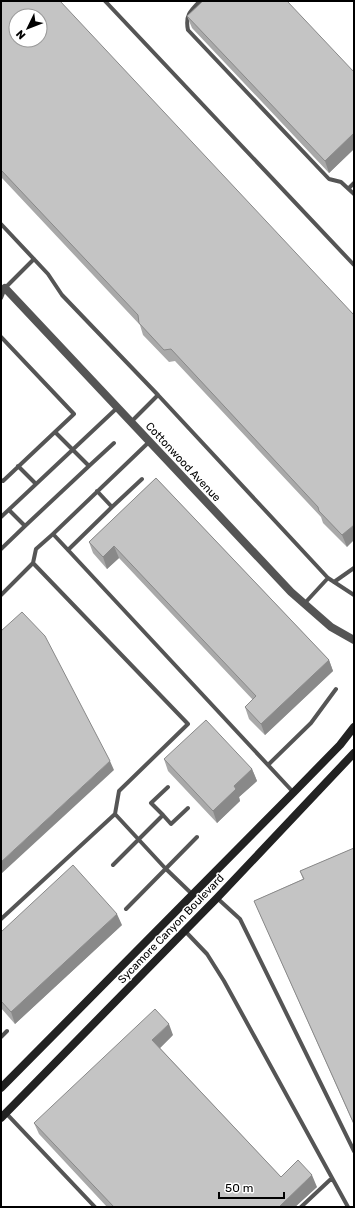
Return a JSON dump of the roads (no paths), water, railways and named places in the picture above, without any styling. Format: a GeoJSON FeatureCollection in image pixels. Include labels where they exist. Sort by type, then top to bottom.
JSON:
{"type":"FeatureCollection","features":[{"type":"Feature","properties":{"kind":"main road","name":"Sycamore Canyon Boulevard"},"geometry":{"type":"LineString","coordinates":[[1,1088],[294,793],[340,745],[354,728]]}},
{"type":"Feature","properties":{"kind":"main road","name":"Sycamore Canyon Boulevard"},"geometry":{"type":"LineString","coordinates":[[3,1116],[217,898],[354,754]]}},
{"type":"Feature","properties":{"kind":"street","name":"Cottonwood Avenue"},"geometry":{"type":"LineString","coordinates":[[3,287],[303,604],[331,627],[354,640]]}},
{"type":"Feature","properties":{"kind":"lane"},"geometry":{"type":"LineString","coordinates":[[105,1],[354,265]]}},
{"type":"Feature","properties":{"kind":"lane"},"geometry":{"type":"LineString","coordinates":[[200,1],[189,12],[186,20],[188,30],[329,180],[341,182],[354,194]]}},
{"type":"Feature","properties":{"kind":"lane"},"geometry":{"type":"LineString","coordinates":[[349,188],[354,183]]}},
{"type":"Feature","properties":{"kind":"lane"},"geometry":{"type":"LineString","coordinates":[[1,224],[48,274],[62,295],[158,395],[328,578],[354,595]]}},
{"type":"Feature","properties":{"kind":"lane"},"geometry":{"type":"LineString","coordinates":[[1,298],[3,287],[34,259]]}},
{"type":"Feature","properties":{"kind":"lane"},"geometry":{"type":"LineString","coordinates":[[1,336],[74,414],[2,481],[1,480]]}},
{"type":"Feature","properties":{"kind":"lane"},"geometry":{"type":"LineString","coordinates":[[130,422],[158,395]]}},
{"type":"Feature","properties":{"kind":"lane"},"geometry":{"type":"LineString","coordinates":[[1,517],[117,408]]}},
{"type":"Feature","properties":{"kind":"lane"},"geometry":{"type":"LineString","coordinates":[[55,432],[89,466]]}},
{"type":"Feature","properties":{"kind":"lane"},"geometry":{"type":"LineString","coordinates":[[1,595],[33,563],[36,549],[149,442]]}},
{"type":"Feature","properties":{"kind":"lane"},"geometry":{"type":"LineString","coordinates":[[1,548],[114,443]]}},
{"type":"Feature","properties":{"kind":"lane"},"geometry":{"type":"LineString","coordinates":[[18,466],[36,484]]}},
{"type":"Feature","properties":{"kind":"lane"},"geometry":{"type":"LineString","coordinates":[[68,550],[142,479]]}},
{"type":"Feature","properties":{"kind":"lane"},"geometry":{"type":"LineString","coordinates":[[98,491],[112,507]]}},
{"type":"Feature","properties":{"kind":"lane"},"geometry":{"type":"LineString","coordinates":[[9,510],[25,526]]}},
{"type":"Feature","properties":{"kind":"lane"},"geometry":{"type":"LineString","coordinates":[[53,534],[294,793]]}},
{"type":"Feature","properties":{"kind":"lane"},"geometry":{"type":"LineString","coordinates":[[1,919],[115,814],[119,792],[188,724],[33,563]]}},
{"type":"Feature","properties":{"kind":"lane"},"geometry":{"type":"LineString","coordinates":[[334,582],[354,568]]}},
{"type":"Feature","properties":{"kind":"lane"},"geometry":{"type":"LineString","coordinates":[[303,604],[328,578]]}},
{"type":"Feature","properties":{"kind":"lane"},"geometry":{"type":"LineString","coordinates":[[268,765],[311,723],[336,689]]}},
{"type":"Feature","properties":{"kind":"lane"},"geometry":{"type":"LineString","coordinates":[[168,787],[151,803],[163,816],[171,824],[188,808]]}},
{"type":"Feature","properties":{"kind":"lane"},"geometry":{"type":"LineString","coordinates":[[115,814],[165,868],[192,894]]}},
{"type":"Feature","properties":{"kind":"lane"},"geometry":{"type":"LineString","coordinates":[[113,865],[163,816]]}},
{"type":"Feature","properties":{"kind":"lane"},"geometry":{"type":"LineString","coordinates":[[126,909],[197,837]]}},
{"type":"Feature","properties":{"kind":"lane"},"geometry":{"type":"LineString","coordinates":[[217,898],[240,919],[354,1151]]}},
{"type":"Feature","properties":{"kind":"lane"},"geometry":{"type":"LineString","coordinates":[[185,930],[207,954],[224,981],[348,1207]]}},
{"type":"Feature","properties":{"kind":"lane"},"geometry":{"type":"LineString","coordinates":[[1,1037],[7,1031]]}},
{"type":"Feature","properties":{"kind":"lane"},"geometry":{"type":"LineString","coordinates":[[3,1116],[94,1207]]}},
{"type":"Feature","properties":{"kind":"lane"},"geometry":{"type":"LineString","coordinates":[[301,1207],[332,1178]]}}]}
